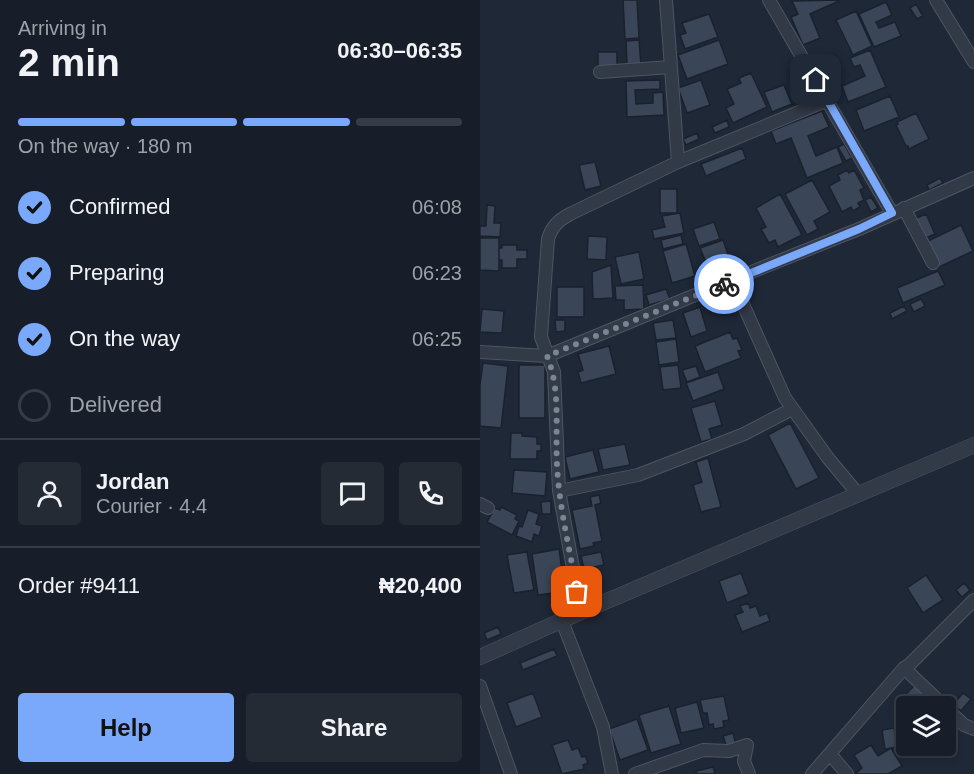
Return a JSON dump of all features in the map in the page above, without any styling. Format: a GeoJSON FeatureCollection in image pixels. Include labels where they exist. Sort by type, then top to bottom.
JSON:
{"type":"FeatureCollection","features":[{"type":"Feature","properties":{"kind":"street"},"geometry":{"type":"LineString","coordinates":[[666,0],[678,162]]}},
{"type":"Feature","properties":{"kind":"street"},"geometry":{"type":"LineString","coordinates":[[769,0],[828,100],[933,263]]}},
{"type":"Feature","properties":{"kind":"street"},"geometry":{"type":"LineString","coordinates":[[936,0],[974,62]]}},
{"type":"Feature","properties":{"kind":"street"},"geometry":{"type":"LineString","coordinates":[[600,72],[671,67]]}},
{"type":"Feature","properties":{"kind":"street"},"geometry":{"type":"LineString","coordinates":[[581,612],[559,491],[554,372],[541,337],[548,238],[551,229],[570,213],[678,162],[828,100]]}},
{"type":"Feature","properties":{"kind":"street"},"geometry":{"type":"LineString","coordinates":[[480,352],[547,356],[859,229],[974,178]]}},
{"type":"Feature","properties":{"kind":"street"},"geometry":{"type":"LineString","coordinates":[[734,279],[784,398],[858,494]]}},
{"type":"Feature","properties":{"kind":"street"},"geometry":{"type":"LineString","coordinates":[[559,491],[638,475],[744,434],[792,409]]}},
{"type":"Feature","properties":{"kind":"street"},"geometry":{"type":"LineString","coordinates":[[480,657],[974,445]]}},
{"type":"Feature","properties":{"kind":"street"},"geometry":{"type":"LineString","coordinates":[[812,774],[904,668],[974,600]]}},
{"type":"Feature","properties":{"kind":"street"},"geometry":{"type":"LineString","coordinates":[[562,621],[603,727],[612,774]]}},
{"type":"Feature","properties":{"kind":"street"},"geometry":{"type":"LineString","coordinates":[[904,668],[964,725],[974,729]]}},
{"type":"Feature","properties":{"kind":"street"},"geometry":{"type":"LineString","coordinates":[[480,686],[511,774]]}},
{"type":"Feature","properties":{"kind":"street"},"geometry":{"type":"LineString","coordinates":[[635,774],[703,750],[729,751],[747,745],[744,761],[748,774]]}},
{"type":"Feature","properties":{"kind":"street"},"geometry":{"type":"LineString","coordinates":[[830,753],[847,774]]}},
{"type":"Feature","properties":{"kind":"building"},"geometry":{"type":"Polygon","coordinates":[[[623,0],[637,0],[639,38],[625,39],[623,0]]]}},
{"type":"Feature","properties":{"kind":"building"},"geometry":{"type":"Polygon","coordinates":[[[838,0],[810,14],[820,38],[803,45],[791,17],[798,14],[792,1],[838,0]]]}},
{"type":"Feature","properties":{"kind":"building"},"geometry":{"type":"Polygon","coordinates":[[[886,2],[892,15],[876,22],[879,28],[895,22],[901,36],[874,47],[859,14],[886,2]]]}},
{"type":"Feature","properties":{"kind":"building"},"geometry":{"type":"Polygon","coordinates":[[[916,4],[923,16],[917,19],[910,8],[916,4]]]}},
{"type":"Feature","properties":{"kind":"building"},"geometry":{"type":"Polygon","coordinates":[[[856,11],[872,46],[853,55],[836,20],[856,11]]]}},
{"type":"Feature","properties":{"kind":"building"},"geometry":{"type":"Polygon","coordinates":[[[709,14],[718,37],[685,49],[680,35],[686,33],[682,23],[709,14]]]}},
{"type":"Feature","properties":{"kind":"building"},"geometry":{"type":"Polygon","coordinates":[[[639,40],[641,65],[627,66],[626,41],[639,40]]]}},
{"type":"Feature","properties":{"kind":"building"},"geometry":{"type":"Polygon","coordinates":[[[719,40],[728,64],[687,79],[678,55],[719,40]]]}},
{"type":"Feature","properties":{"kind":"building"},"geometry":{"type":"Polygon","coordinates":[[[870,50],[886,87],[848,102],[842,86],[865,76],[860,65],[854,67],[850,58],[870,50]]]}},
{"type":"Feature","properties":{"kind":"building"},"geometry":{"type":"Polygon","coordinates":[[[598,52],[617,52],[617,66],[598,66],[598,52]]]}},
{"type":"Feature","properties":{"kind":"building"},"geometry":{"type":"Polygon","coordinates":[[[836,56],[840,63],[827,69],[823,62],[836,56]]]}},
{"type":"Feature","properties":{"kind":"building"},"geometry":{"type":"Polygon","coordinates":[[[751,73],[767,107],[733,123],[726,108],[734,104],[727,89],[741,83],[739,78],[751,73]]]}},
{"type":"Feature","properties":{"kind":"building"},"geometry":{"type":"Polygon","coordinates":[[[660,80],[660,89],[635,90],[636,104],[653,103],[653,93],[663,92],[664,115],[627,117],[626,81],[660,80]]]}},
{"type":"Feature","properties":{"kind":"building"},"geometry":{"type":"Polygon","coordinates":[[[701,80],[710,105],[687,113],[678,88],[701,80]]]}},
{"type":"Feature","properties":{"kind":"building"},"geometry":{"type":"Polygon","coordinates":[[[784,85],[792,104],[772,112],[764,92],[784,85]]]}},
{"type":"Feature","properties":{"kind":"building"},"geometry":{"type":"Polygon","coordinates":[[[890,96],[899,117],[864,131],[856,110],[890,96]]]}},
{"type":"Feature","properties":{"kind":"building"},"geometry":{"type":"Polygon","coordinates":[[[822,111],[829,127],[808,136],[816,156],[837,147],[843,163],[807,178],[791,138],[776,144],[771,131],[822,111]]]}},
{"type":"Feature","properties":{"kind":"building"},"geometry":{"type":"Polygon","coordinates":[[[916,113],[929,139],[909,149],[896,125],[897,122],[916,113]]]}},
{"type":"Feature","properties":{"kind":"building"},"geometry":{"type":"Polygon","coordinates":[[[727,120],[729,127],[715,133],[712,127],[727,120]]]}},
{"type":"Feature","properties":{"kind":"building"},"geometry":{"type":"Polygon","coordinates":[[[697,133],[699,139],[686,145],[683,139],[697,133]]]}},
{"type":"Feature","properties":{"kind":"building"},"geometry":{"type":"Polygon","coordinates":[[[844,144],[852,158],[846,161],[838,147],[844,144]]]}},
{"type":"Feature","properties":{"kind":"building"},"geometry":{"type":"Polygon","coordinates":[[[742,148],[746,159],[706,176],[701,164],[742,148]]]}},
{"type":"Feature","properties":{"kind":"building"},"geometry":{"type":"Polygon","coordinates":[[[595,162],[601,186],[585,190],[579,165],[595,162]]]}},
{"type":"Feature","properties":{"kind":"building"},"geometry":{"type":"Polygon","coordinates":[[[847,170],[849,173],[854,170],[864,188],[860,190],[864,200],[858,203],[860,207],[853,211],[851,207],[842,212],[829,186],[840,180],[838,175],[847,170]]]}},
{"type":"Feature","properties":{"kind":"building"},"geometry":{"type":"Polygon","coordinates":[[[940,178],[943,183],[929,190],[927,185],[940,178]]]}},
{"type":"Feature","properties":{"kind":"building"},"geometry":{"type":"Polygon","coordinates":[[[812,180],[830,212],[814,221],[818,229],[807,235],[785,194],[812,180]]]}},
{"type":"Feature","properties":{"kind":"building"},"geometry":{"type":"Polygon","coordinates":[[[660,189],[677,189],[677,213],[660,213],[660,189]]]}},
{"type":"Feature","properties":{"kind":"building"},"geometry":{"type":"Polygon","coordinates":[[[780,194],[802,235],[778,247],[775,240],[769,243],[761,229],[766,227],[756,208],[780,194]]]}},
{"type":"Feature","properties":{"kind":"building"},"geometry":{"type":"Polygon","coordinates":[[[871,197],[878,208],[871,212],[865,200],[871,197]]]}},
{"type":"Feature","properties":{"kind":"building"},"geometry":{"type":"Polygon","coordinates":[[[487,205],[495,206],[494,223],[501,223],[500,237],[480,236],[480,226],[486,226],[487,205]]]}},
{"type":"Feature","properties":{"kind":"building"},"geometry":{"type":"Polygon","coordinates":[[[680,213],[684,233],[654,239],[652,230],[665,227],[662,216],[680,213]]]}},
{"type":"Feature","properties":{"kind":"building"},"geometry":{"type":"Polygon","coordinates":[[[926,214],[935,234],[923,239],[914,219],[926,214]]]}},
{"type":"Feature","properties":{"kind":"building"},"geometry":{"type":"Polygon","coordinates":[[[714,222],[720,239],[699,246],[693,229],[714,222]]]}},
{"type":"Feature","properties":{"kind":"building"},"geometry":{"type":"Polygon","coordinates":[[[961,225],[973,251],[939,267],[926,242],[961,225]]]}},
{"type":"Feature","properties":{"kind":"building"},"geometry":{"type":"Polygon","coordinates":[[[681,235],[683,244],[663,249],[661,240],[681,235]]]}},
{"type":"Feature","properties":{"kind":"building"},"geometry":{"type":"Polygon","coordinates":[[[588,236],[607,237],[606,260],[587,259],[588,236]]]}},
{"type":"Feature","properties":{"kind":"building"},"geometry":{"type":"Polygon","coordinates":[[[480,238],[499,238],[499,271],[480,270],[480,238]]]}},
{"type":"Feature","properties":{"kind":"building"},"geometry":{"type":"Polygon","coordinates":[[[723,240],[729,257],[707,265],[700,248],[723,240]]]}},
{"type":"Feature","properties":{"kind":"building"},"geometry":{"type":"Polygon","coordinates":[[[686,244],[695,276],[672,283],[663,251],[686,244]]]}},
{"type":"Feature","properties":{"kind":"building"},"geometry":{"type":"Polygon","coordinates":[[[502,245],[517,245],[517,250],[527,250],[527,259],[517,259],[517,268],[502,268],[499,248],[502,248],[502,245]]]}},
{"type":"Feature","properties":{"kind":"building"},"geometry":{"type":"Polygon","coordinates":[[[639,252],[644,279],[621,284],[615,257],[639,252]]]}},
{"type":"Feature","properties":{"kind":"building"},"geometry":{"type":"Polygon","coordinates":[[[731,259],[735,270],[712,278],[708,267],[731,259]]]}},
{"type":"Feature","properties":{"kind":"building"},"geometry":{"type":"Polygon","coordinates":[[[611,265],[613,298],[593,299],[592,272],[611,265]]]}},
{"type":"Feature","properties":{"kind":"building"},"geometry":{"type":"Polygon","coordinates":[[[938,271],[945,285],[903,303],[897,288],[938,271]]]}},
{"type":"Feature","properties":{"kind":"building"},"geometry":{"type":"Polygon","coordinates":[[[643,285],[644,309],[624,310],[624,300],[616,300],[615,286],[643,285]]]}},
{"type":"Feature","properties":{"kind":"building"},"geometry":{"type":"Polygon","coordinates":[[[557,287],[584,287],[584,317],[557,317],[557,287]]]}},
{"type":"Feature","properties":{"kind":"building"},"geometry":{"type":"Polygon","coordinates":[[[666,289],[670,299],[649,305],[646,295],[666,289]]]}},
{"type":"Feature","properties":{"kind":"building"},"geometry":{"type":"Polygon","coordinates":[[[921,299],[925,306],[914,312],[910,304],[921,299]]]}},
{"type":"Feature","properties":{"kind":"building"},"geometry":{"type":"Polygon","coordinates":[[[904,306],[907,311],[892,319],[890,313],[904,306]]]}},
{"type":"Feature","properties":{"kind":"building"},"geometry":{"type":"Polygon","coordinates":[[[700,307],[707,331],[691,337],[683,313],[700,307]]]}},
{"type":"Feature","properties":{"kind":"building"},"geometry":{"type":"Polygon","coordinates":[[[482,309],[504,311],[502,333],[480,332],[482,309]]]}},
{"type":"Feature","properties":{"kind":"building"},"geometry":{"type":"Polygon","coordinates":[[[555,320],[565,320],[565,331],[556,332],[555,320]]]}},
{"type":"Feature","properties":{"kind":"building"},"geometry":{"type":"Polygon","coordinates":[[[673,320],[676,338],[656,340],[653,323],[673,320]]]}},
{"type":"Feature","properties":{"kind":"building"},"geometry":{"type":"Polygon","coordinates":[[[730,332],[733,339],[737,338],[742,350],[738,351],[741,358],[705,372],[695,346],[730,332]]]}},
{"type":"Feature","properties":{"kind":"building"},"geometry":{"type":"Polygon","coordinates":[[[676,339],[679,362],[659,365],[656,342],[676,339]]]}},
{"type":"Feature","properties":{"kind":"building"},"geometry":{"type":"Polygon","coordinates":[[[609,346],[616,374],[581,383],[578,372],[583,370],[578,354],[609,346]]]}},
{"type":"Feature","properties":{"kind":"building"},"geometry":{"type":"Polygon","coordinates":[[[483,363],[508,366],[501,428],[480,426],[480,385],[483,363]]]}},
{"type":"Feature","properties":{"kind":"building"},"geometry":{"type":"Polygon","coordinates":[[[519,365],[545,365],[545,418],[519,418],[519,365]]]}},
{"type":"Feature","properties":{"kind":"building"},"geometry":{"type":"Polygon","coordinates":[[[678,365],[681,388],[663,390],[660,367],[678,365]]]}},
{"type":"Feature","properties":{"kind":"building"},"geometry":{"type":"Polygon","coordinates":[[[696,366],[700,377],[687,382],[682,370],[696,366]]]}},
{"type":"Feature","properties":{"kind":"building"},"geometry":{"type":"Polygon","coordinates":[[[718,372],[724,389],[693,401],[686,383],[718,372]]]}},
{"type":"Feature","properties":{"kind":"building"},"geometry":{"type":"Polygon","coordinates":[[[715,401],[722,425],[709,429],[712,439],[701,442],[691,408],[715,401]]]}},
{"type":"Feature","properties":{"kind":"building"},"geometry":{"type":"Polygon","coordinates":[[[790,423],[819,478],[796,489],[768,435],[790,423]]]}},
{"type":"Feature","properties":{"kind":"building"},"geometry":{"type":"Polygon","coordinates":[[[511,433],[537,437],[537,444],[541,444],[541,451],[537,451],[537,459],[510,459],[511,433]]]}},
{"type":"Feature","properties":{"kind":"building"},"geometry":{"type":"Polygon","coordinates":[[[625,444],[630,465],[603,470],[598,449],[625,444]]]}},
{"type":"Feature","properties":{"kind":"building"},"geometry":{"type":"Polygon","coordinates":[[[593,450],[599,472],[570,479],[565,457],[593,450]]]}},
{"type":"Feature","properties":{"kind":"building"},"geometry":{"type":"Polygon","coordinates":[[[708,458],[721,507],[701,512],[693,485],[702,482],[696,462],[708,458]]]}},
{"type":"Feature","properties":{"kind":"building"},"geometry":{"type":"Polygon","coordinates":[[[514,470],[547,472],[545,496],[512,493],[514,470]]]}},
{"type":"Feature","properties":{"kind":"building"},"geometry":{"type":"Polygon","coordinates":[[[599,495],[601,503],[595,505],[602,541],[593,543],[594,546],[580,549],[572,510],[592,506],[590,497],[599,495]]]}},
{"type":"Feature","properties":{"kind":"building"},"geometry":{"type":"Polygon","coordinates":[[[551,501],[551,514],[542,514],[541,502],[551,501]]]}},
{"type":"Feature","properties":{"kind":"building"},"geometry":{"type":"Polygon","coordinates":[[[501,507],[517,515],[515,519],[519,521],[512,535],[487,522],[495,508],[500,510],[501,507]]]}},
{"type":"Feature","properties":{"kind":"building"},"geometry":{"type":"Polygon","coordinates":[[[528,510],[539,514],[536,524],[542,526],[539,536],[534,534],[532,542],[516,536],[528,510]]]}},
{"type":"Feature","properties":{"kind":"building"},"geometry":{"type":"Polygon","coordinates":[[[559,549],[564,585],[552,587],[553,593],[538,595],[532,554],[559,549]]]}},
{"type":"Feature","properties":{"kind":"building"},"geometry":{"type":"Polygon","coordinates":[[[527,552],[534,590],[514,593],[507,555],[527,552]]]}},
{"type":"Feature","properties":{"kind":"building"},"geometry":{"type":"Polygon","coordinates":[[[601,552],[604,565],[584,569],[581,556],[601,552]]]}},
{"type":"Feature","properties":{"kind":"building"},"geometry":{"type":"Polygon","coordinates":[[[741,573],[749,594],[727,603],[719,581],[741,573]]]}},
{"type":"Feature","properties":{"kind":"building"},"geometry":{"type":"Polygon","coordinates":[[[926,575],[943,600],[923,613],[907,588],[926,575]]]}},
{"type":"Feature","properties":{"kind":"building"},"geometry":{"type":"Polygon","coordinates":[[[964,583],[970,590],[962,597],[956,590],[964,583]]]}},
{"type":"Feature","properties":{"kind":"building"},"geometry":{"type":"Polygon","coordinates":[[[748,603],[750,608],[756,606],[760,616],[767,613],[770,621],[742,632],[735,615],[743,612],[740,606],[748,603]]]}},
{"type":"Feature","properties":{"kind":"building"},"geometry":{"type":"Polygon","coordinates":[[[498,627],[501,634],[487,640],[484,633],[498,627]]]}},
{"type":"Feature","properties":{"kind":"building"},"geometry":{"type":"Polygon","coordinates":[[[554,649],[557,656],[523,670],[520,663],[554,649]]]}},
{"type":"Feature","properties":{"kind":"building"},"geometry":{"type":"Polygon","coordinates":[[[915,685],[927,696],[904,696],[915,685]]]}},
{"type":"Feature","properties":{"kind":"building"},"geometry":{"type":"Polygon","coordinates":[[[533,693],[542,717],[516,727],[507,703],[533,693]]]}},
{"type":"Feature","properties":{"kind":"building"},"geometry":{"type":"Polygon","coordinates":[[[963,693],[971,699],[961,711],[956,707],[956,701],[963,693]]]}},
{"type":"Feature","properties":{"kind":"building"},"geometry":{"type":"Polygon","coordinates":[[[724,696],[729,720],[723,721],[724,727],[714,729],[713,724],[709,725],[707,713],[703,713],[700,700],[724,696]]]}},
{"type":"Feature","properties":{"kind":"building"},"geometry":{"type":"Polygon","coordinates":[[[697,702],[704,728],[681,733],[675,708],[697,702]]]}},
{"type":"Feature","properties":{"kind":"building"},"geometry":{"type":"Polygon","coordinates":[[[669,706],[681,744],[651,753],[639,715],[669,706]]]}},
{"type":"Feature","properties":{"kind":"building"},"geometry":{"type":"Polygon","coordinates":[[[637,719],[648,750],[620,760],[609,729],[637,719]]]}},
{"type":"Feature","properties":{"kind":"building"},"geometry":{"type":"Polygon","coordinates":[[[894,728],[896,747],[885,749],[882,730],[894,728]]]}},
{"type":"Feature","properties":{"kind":"building"},"geometry":{"type":"Polygon","coordinates":[[[733,733],[736,745],[727,748],[723,736],[733,733]]]}},
{"type":"Feature","properties":{"kind":"building"},"geometry":{"type":"Polygon","coordinates":[[[568,740],[572,750],[578,748],[588,763],[583,765],[584,769],[562,774],[552,745],[568,740]]]}},
{"type":"Feature","properties":{"kind":"building"},"geometry":{"type":"Polygon","coordinates":[[[871,745],[878,756],[891,748],[902,766],[888,774],[855,774],[862,768],[854,755],[871,745]]]}},
{"type":"Feature","properties":{"kind":"building"},"geometry":{"type":"Polygon","coordinates":[[[713,767],[715,774],[697,774],[696,771],[713,767]]]}},
{"type":"Feature","properties":{"kind":"way so far"},"geometry":{"type":"LineString","coordinates":[[577,592],[559,491],[556,389],[554,372],[547,356],[724,284]]}},
{"type":"Feature","properties":{"kind":"route"},"geometry":{"type":"LineString","coordinates":[[724,284],[859,229],[892,213],[816,80]]}}]}
